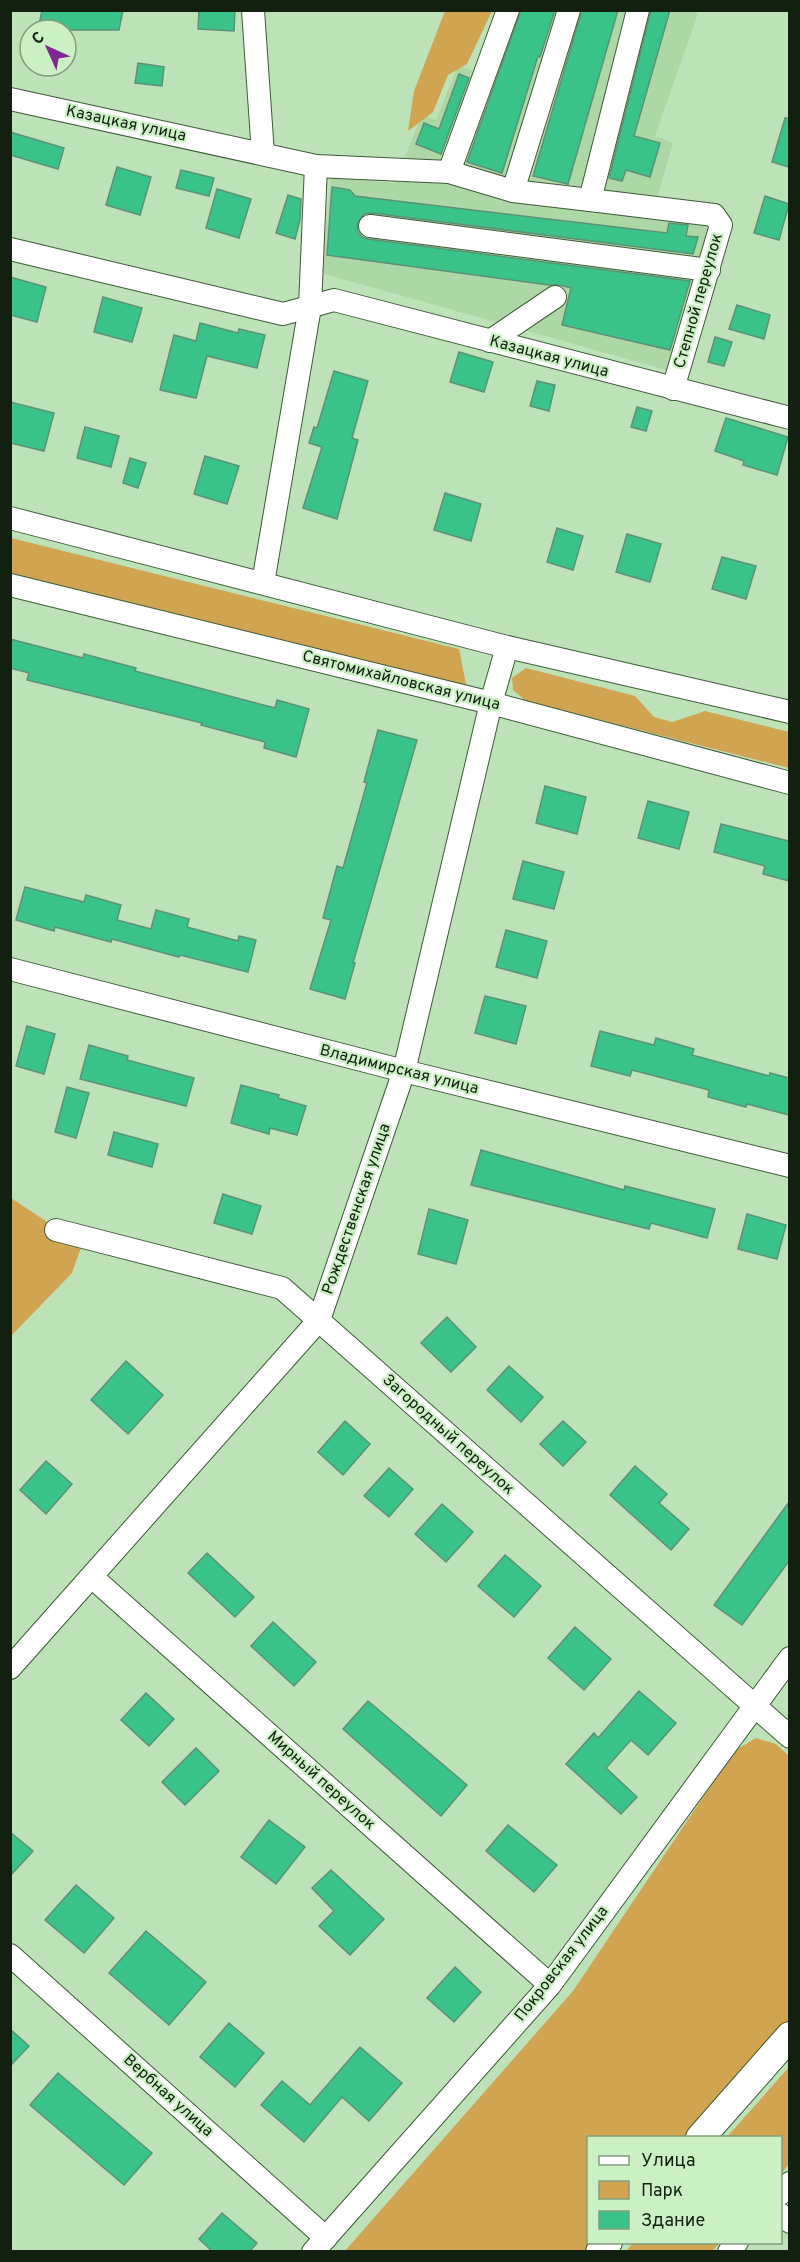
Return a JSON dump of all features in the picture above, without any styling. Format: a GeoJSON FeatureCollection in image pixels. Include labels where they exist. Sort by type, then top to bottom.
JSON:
{"type":"FeatureCollection","features":[{"type":"Feature","properties":{"kind":"main road"},"geometry":{"type":"LineString","coordinates":[[702,2136],[789,2036]]}},
{"type":"Feature","properties":{"kind":"street"},"geometry":{"type":"LineString","coordinates":[[253,10],[263,154]]}},
{"type":"Feature","properties":{"kind":"street"},"geometry":{"type":"LineString","coordinates":[[449,172],[508,10]]}},
{"type":"Feature","properties":{"kind":"street"},"geometry":{"type":"LineString","coordinates":[[513,191],[569,10]]}},
{"type":"Feature","properties":{"kind":"street"},"geometry":{"type":"LineString","coordinates":[[590,200],[638,10]]}},
{"type":"Feature","properties":{"kind":"street","name":"Казацкая улица"},"geometry":{"type":"LineString","coordinates":[[10,99],[316,166],[449,172],[513,191],[714,215]]}},
{"type":"Feature","properties":{"kind":"street"},"geometry":{"type":"LineString","coordinates":[[263,583],[310,307],[316,166]]}},
{"type":"Feature","properties":{"kind":"street","name":"Степной переулок"},"geometry":{"type":"LineString","coordinates":[[673,390],[722,225],[714,215]]}},
{"type":"Feature","properties":{"kind":"street"},"geometry":{"type":"LineString","coordinates":[[370,226],[709,270]]}},
{"type":"Feature","properties":{"kind":"street","name":"Казацкая улица"},"geometry":{"type":"LineString","coordinates":[[10,249],[283,314],[334,300],[673,390],[789,418]]}},
{"type":"Feature","properties":{"kind":"street"},"geometry":{"type":"LineString","coordinates":[[490,341],[555,297]]}},
{"type":"Feature","properties":{"kind":"street"},"geometry":{"type":"LineString","coordinates":[[10,518],[507,647],[789,712]]}},
{"type":"Feature","properties":{"kind":"street","name":"Святомихайловская улица"},"geometry":{"type":"LineString","coordinates":[[10,585],[491,703],[789,783]]}},
{"type":"Feature","properties":{"kind":"street","name":"Рождественская улица"},"geometry":{"type":"LineString","coordinates":[[10,1668],[318,1320],[404,1071],[491,703],[507,647]]}},
{"type":"Feature","properties":{"kind":"street","name":"Владимирская улица"},"geometry":{"type":"LineString","coordinates":[[10,969],[404,1071],[789,1166]]}},
{"type":"Feature","properties":{"kind":"street","name":"Загородный переулок"},"geometry":{"type":"LineString","coordinates":[[56,1230],[282,1288],[789,1737]]}},
{"type":"Feature","properties":{"kind":"street","name":"Мирный переулок"},"geometry":{"type":"LineString","coordinates":[[92,1577],[550,1985]]}},
{"type":"Feature","properties":{"kind":"street","name":"Покровская улица"},"geometry":{"type":"LineString","coordinates":[[320,2245],[550,1985],[789,1658]]}},
{"type":"Feature","properties":{"kind":"street","name":"Вербная улица"},"geometry":{"type":"LineString","coordinates":[[10,1955],[320,2245]]}},
{"type":"Feature","properties":{"kind":"shaded area"},"geometry":{"type":"Polygon","coordinates":[[[504,11],[699,11],[655,136],[673,143],[653,212],[712,220],[670,371],[321,273],[331,177],[396,183],[422,115],[436,120],[458,66],[481,73],[504,11]]]}},
{"type":"Feature","properties":{"kind":"green space"},"geometry":{"type":"Polygon","coordinates":[[[445,11],[492,11],[467,64],[448,75],[433,112],[408,131],[414,91],[445,11]]]}},
{"type":"Feature","properties":{"kind":"green space"},"geometry":{"type":"Polygon","coordinates":[[[11,538],[459,649],[468,694],[11,575],[11,538]]]}},
{"type":"Feature","properties":{"kind":"green space"},"geometry":{"type":"Polygon","coordinates":[[[526,668],[635,696],[654,717],[672,722],[705,711],[789,732],[789,768],[526,701],[513,690],[512,678],[526,668]]]}},
{"type":"Feature","properties":{"kind":"green space"},"geometry":{"type":"Polygon","coordinates":[[[11,1198],[82,1245],[72,1273],[11,1336],[11,1198]]]}},
{"type":"Feature","properties":{"kind":"green space"},"geometry":{"type":"Polygon","coordinates":[[[756,1738],[776,1744],[789,1756],[789,2020],[686,2136],[587,2136],[587,2244],[591,2244],[584,2251],[344,2252],[573,1991],[734,1751],[756,1738]]]}},
{"type":"Feature","properties":{"kind":"green space"},"geometry":{"type":"Polygon","coordinates":[[[789,2067],[789,2164],[782,2173],[782,2136],[728,2136],[789,2067]]]}},
{"type":"Feature","properties":{"kind":"green space"},"geometry":{"type":"Polygon","coordinates":[[[632,2244],[719,2244],[712,2251],[626,2251],[632,2244]]]}},
{"type":"Feature","properties":{"kind":"building"},"geometry":{"type":"Polygon","coordinates":[[[42,10],[123,10],[119,30],[78,30],[78,18],[40,18],[42,10]]]}},
{"type":"Feature","properties":{"kind":"building"},"geometry":{"type":"Polygon","coordinates":[[[199,10],[235,10],[234,31],[198,29],[199,10]]]}},
{"type":"Feature","properties":{"kind":"building"},"geometry":{"type":"Polygon","coordinates":[[[521,10],[555,10],[540,57],[538,56],[502,173],[467,162],[521,10]]]}},
{"type":"Feature","properties":{"kind":"building"},"geometry":{"type":"Polygon","coordinates":[[[582,10],[618,10],[568,184],[533,176],[582,10]]]}},
{"type":"Feature","properties":{"kind":"building"},"geometry":{"type":"Polygon","coordinates":[[[651,10],[670,10],[634,136],[660,143],[650,177],[626,170],[622,181],[609,178],[651,10]]]}},
{"type":"Feature","properties":{"kind":"building"},"geometry":{"type":"Polygon","coordinates":[[[138,63],[164,67],[162,86],[135,83],[138,63]]]}},
{"type":"Feature","properties":{"kind":"building"},"geometry":{"type":"Polygon","coordinates":[[[459,74],[469,78],[441,154],[416,144],[424,123],[439,129],[459,74]]]}},
{"type":"Feature","properties":{"kind":"building"},"geometry":{"type":"Polygon","coordinates":[[[785,118],[789,118],[789,167],[772,162],[785,118]]]}},
{"type":"Feature","properties":{"kind":"building"},"geometry":{"type":"Polygon","coordinates":[[[10,132],[64,148],[58,169],[10,155],[10,132]]]}},
{"type":"Feature","properties":{"kind":"building"},"geometry":{"type":"Polygon","coordinates":[[[117,167],[151,177],[140,215],[106,205],[117,167]]]}},
{"type":"Feature","properties":{"kind":"building"},"geometry":{"type":"Polygon","coordinates":[[[181,170],[214,178],[209,196],[176,188],[181,170]]]}},
{"type":"Feature","properties":{"kind":"building"},"geometry":{"type":"Polygon","coordinates":[[[332,187],[350,190],[355,196],[667,233],[669,223],[688,225],[686,236],[698,237],[693,254],[372,213],[364,214],[357,224],[358,232],[362,237],[368,239],[690,281],[670,350],[562,325],[571,288],[327,255],[332,187]]]}},
{"type":"Feature","properties":{"kind":"building"},"geometry":{"type":"Polygon","coordinates":[[[217,189],[251,199],[239,238],[206,228],[217,189]]]}},
{"type":"Feature","properties":{"kind":"building"},"geometry":{"type":"Polygon","coordinates":[[[288,195],[301,199],[300,220],[295,239],[276,233],[288,195]]]}},
{"type":"Feature","properties":{"kind":"building"},"geometry":{"type":"Polygon","coordinates":[[[765,196],[789,204],[779,240],[754,233],[765,196]]]}},
{"type":"Feature","properties":{"kind":"building"},"geometry":{"type":"Polygon","coordinates":[[[10,277],[46,287],[37,322],[10,315],[10,277]]]}},
{"type":"Feature","properties":{"kind":"building"},"geometry":{"type":"Polygon","coordinates":[[[103,297],[142,308],[132,342],[94,332],[103,297]]]}},
{"type":"Feature","properties":{"kind":"building"},"geometry":{"type":"Polygon","coordinates":[[[737,305],[770,315],[764,339],[729,329],[737,305]]]}},
{"type":"Feature","properties":{"kind":"building"},"geometry":{"type":"Polygon","coordinates":[[[200,323],[238,333],[239,329],[265,335],[257,368],[207,356],[196,398],[160,390],[174,335],[196,341],[200,323]]]}},
{"type":"Feature","properties":{"kind":"building"},"geometry":{"type":"Polygon","coordinates":[[[715,337],[732,342],[724,366],[708,362],[715,337]]]}},
{"type":"Feature","properties":{"kind":"building"},"geometry":{"type":"Polygon","coordinates":[[[459,352],[493,362],[484,392],[450,382],[459,352]]]}},
{"type":"Feature","properties":{"kind":"building"},"geometry":{"type":"Polygon","coordinates":[[[334,371],[368,381],[352,438],[358,440],[337,519],[303,508],[322,447],[309,443],[314,427],[317,428],[334,371]]]}},
{"type":"Feature","properties":{"kind":"building"},"geometry":{"type":"Polygon","coordinates":[[[537,381],[555,385],[549,411],[530,406],[537,381]]]}},
{"type":"Feature","properties":{"kind":"building"},"geometry":{"type":"Polygon","coordinates":[[[10,402],[54,413],[44,451],[10,443],[10,402]]]}},
{"type":"Feature","properties":{"kind":"building"},"geometry":{"type":"Polygon","coordinates":[[[637,407],[652,411],[646,431],[631,427],[637,407]]]}},
{"type":"Feature","properties":{"kind":"building"},"geometry":{"type":"Polygon","coordinates":[[[726,418],[788,437],[777,475],[743,465],[744,461],[715,451],[726,418]]]}},
{"type":"Feature","properties":{"kind":"building"},"geometry":{"type":"Polygon","coordinates":[[[85,427],[119,436],[111,467],[77,458],[85,427]]]}},
{"type":"Feature","properties":{"kind":"building"},"geometry":{"type":"Polygon","coordinates":[[[205,456],[239,466],[227,504],[194,494],[205,456]]]}},
{"type":"Feature","properties":{"kind":"building"},"geometry":{"type":"Polygon","coordinates":[[[130,458],[146,463],[138,488],[123,483],[130,458]]]}},
{"type":"Feature","properties":{"kind":"building"},"geometry":{"type":"Polygon","coordinates":[[[445,493],[481,504],[471,541],[434,530],[445,493]]]}},
{"type":"Feature","properties":{"kind":"building"},"geometry":{"type":"Polygon","coordinates":[[[557,528],[583,536],[573,570],[547,562],[557,528]]]}},
{"type":"Feature","properties":{"kind":"building"},"geometry":{"type":"Polygon","coordinates":[[[627,534],[661,544],[650,582],[616,572],[627,534]]]}},
{"type":"Feature","properties":{"kind":"building"},"geometry":{"type":"Polygon","coordinates":[[[722,557],[756,566],[746,599],[712,589],[722,557]]]}},
{"type":"Feature","properties":{"kind":"building"},"geometry":{"type":"Polygon","coordinates":[[[10,639],[83,658],[84,654],[136,668],[135,671],[275,708],[277,700],[309,709],[296,757],[264,748],[265,742],[201,725],[202,723],[27,680],[29,673],[10,668],[10,639]]]}},
{"type":"Feature","properties":{"kind":"building"},"geometry":{"type":"Polygon","coordinates":[[[378,730],[417,740],[353,963],[355,963],[345,999],[310,989],[331,920],[323,918],[337,866],[343,868],[367,783],[364,782],[378,730]]]}},
{"type":"Feature","properties":{"kind":"building"},"geometry":{"type":"Polygon","coordinates":[[[545,786],[586,797],[577,834],[536,823],[545,786]]]}},
{"type":"Feature","properties":{"kind":"building"},"geometry":{"type":"Polygon","coordinates":[[[648,801],[689,812],[679,849],[638,838],[648,801]]]}},
{"type":"Feature","properties":{"kind":"building"},"geometry":{"type":"Polygon","coordinates":[[[721,824],[789,841],[789,881],[763,874],[765,866],[714,852],[721,824]]]}},
{"type":"Feature","properties":{"kind":"building"},"geometry":{"type":"Polygon","coordinates":[[[523,861],[564,872],[554,909],[513,899],[523,861]]]}},
{"type":"Feature","properties":{"kind":"building"},"geometry":{"type":"Polygon","coordinates":[[[25,887],[84,902],[86,895],[121,905],[117,920],[151,929],[156,910],[189,919],[187,927],[238,941],[239,936],[256,940],[248,972],[112,939],[111,942],[55,927],[54,931],[16,920],[25,887]]]}},
{"type":"Feature","properties":{"kind":"building"},"geometry":{"type":"Polygon","coordinates":[[[506,930],[547,941],[537,978],[496,967],[506,930]]]}},
{"type":"Feature","properties":{"kind":"building"},"geometry":{"type":"Polygon","coordinates":[[[485,996],[526,1006],[516,1044],[475,1033],[485,996]]]}},
{"type":"Feature","properties":{"kind":"building"},"geometry":{"type":"Polygon","coordinates":[[[27,1026],[55,1034],[44,1074],[16,1066],[27,1026]]]}},
{"type":"Feature","properties":{"kind":"building"},"geometry":{"type":"Polygon","coordinates":[[[600,1031],[654,1045],[656,1038],[694,1049],[692,1055],[769,1076],[770,1073],[789,1078],[789,1115],[708,1097],[709,1090],[632,1070],[630,1076],[591,1066],[600,1031]]]}},
{"type":"Feature","properties":{"kind":"building"},"geometry":{"type":"Polygon","coordinates":[[[89,1045],[128,1056],[127,1060],[194,1078],[186,1106],[80,1079],[89,1045]]]}},
{"type":"Feature","properties":{"kind":"building"},"geometry":{"type":"Polygon","coordinates":[[[241,1085],[279,1095],[278,1098],[306,1106],[297,1135],[270,1128],[269,1134],[231,1123],[241,1085]]]}},
{"type":"Feature","properties":{"kind":"building"},"geometry":{"type":"Polygon","coordinates":[[[67,1087],[89,1093],[76,1138],[55,1132],[67,1087]]]}},
{"type":"Feature","properties":{"kind":"building"},"geometry":{"type":"Polygon","coordinates":[[[114,1132],[158,1144],[152,1167],[108,1155],[114,1132]]]}},
{"type":"Feature","properties":{"kind":"building"},"geometry":{"type":"Polygon","coordinates":[[[481,1150],[624,1190],[625,1186],[715,1209],[707,1238],[651,1223],[649,1229],[471,1185],[481,1150]]]}},
{"type":"Feature","properties":{"kind":"building"},"geometry":{"type":"Polygon","coordinates":[[[223,1194],[261,1206],[252,1234],[214,1223],[223,1194]]]}},
{"type":"Feature","properties":{"kind":"building"},"geometry":{"type":"Polygon","coordinates":[[[429,1209],[468,1220],[456,1264],[418,1254],[429,1209]]]}},
{"type":"Feature","properties":{"kind":"building"},"geometry":{"type":"Polygon","coordinates":[[[747,1214],[786,1225],[777,1259],[738,1249],[747,1214]]]}},
{"type":"Feature","properties":{"kind":"building"},"geometry":{"type":"Polygon","coordinates":[[[447,1317],[476,1347],[451,1372],[421,1343],[447,1317]]]}},
{"type":"Feature","properties":{"kind":"building"},"geometry":{"type":"Polygon","coordinates":[[[126,1361],[163,1395],[128,1434],[91,1400],[126,1361]]]}},
{"type":"Feature","properties":{"kind":"building"},"geometry":{"type":"Polygon","coordinates":[[[509,1366],[543,1397],[521,1422],[487,1390],[509,1366]]]}},
{"type":"Feature","properties":{"kind":"building"},"geometry":{"type":"Polygon","coordinates":[[[345,1421],[370,1444],[343,1475],[318,1452],[345,1421]]]}},
{"type":"Feature","properties":{"kind":"building"},"geometry":{"type":"Polygon","coordinates":[[[563,1421],[586,1442],[563,1466],[540,1444],[563,1421]]]}},
{"type":"Feature","properties":{"kind":"building"},"geometry":{"type":"Polygon","coordinates":[[[46,1461],[72,1484],[46,1514],[20,1490],[46,1461]]]}},
{"type":"Feature","properties":{"kind":"building"},"geometry":{"type":"Polygon","coordinates":[[[635,1466],[667,1494],[659,1503],[689,1529],[671,1550],[610,1495],[635,1466]]]}},
{"type":"Feature","properties":{"kind":"building"},"geometry":{"type":"Polygon","coordinates":[[[389,1468],[413,1489],[389,1517],[364,1496],[389,1468]]]}},
{"type":"Feature","properties":{"kind":"building"},"geometry":{"type":"Polygon","coordinates":[[[789,1502],[789,1561],[742,1625],[714,1605],[789,1502]]]}},
{"type":"Feature","properties":{"kind":"building"},"geometry":{"type":"Polygon","coordinates":[[[442,1504],[473,1532],[446,1562],[415,1534],[442,1504]]]}},
{"type":"Feature","properties":{"kind":"building"},"geometry":{"type":"Polygon","coordinates":[[[207,1553],[254,1597],[235,1617],[188,1573],[207,1553]]]}},
{"type":"Feature","properties":{"kind":"building"},"geometry":{"type":"Polygon","coordinates":[[[505,1555],[541,1586],[514,1617],[478,1586],[505,1555]]]}},
{"type":"Feature","properties":{"kind":"building"},"geometry":{"type":"Polygon","coordinates":[[[273,1622],[316,1662],[294,1686],[251,1646],[273,1622]]]}},
{"type":"Feature","properties":{"kind":"building"},"geometry":{"type":"Polygon","coordinates":[[[575,1627],[611,1659],[584,1690],[548,1658],[575,1627]]]}},
{"type":"Feature","properties":{"kind":"building"},"geometry":{"type":"Polygon","coordinates":[[[639,1691],[676,1723],[648,1755],[631,1740],[606,1768],[637,1797],[621,1814],[566,1764],[594,1733],[598,1738],[639,1691]]]}},
{"type":"Feature","properties":{"kind":"building"},"geometry":{"type":"Polygon","coordinates":[[[146,1693],[174,1719],[149,1746],[121,1720],[146,1693]]]}},
{"type":"Feature","properties":{"kind":"building"},"geometry":{"type":"Polygon","coordinates":[[[368,1701],[467,1785],[441,1816],[343,1729],[368,1701]]]}},
{"type":"Feature","properties":{"kind":"building"},"geometry":{"type":"Polygon","coordinates":[[[196,1748],[219,1771],[185,1805],[162,1782],[196,1748]]]}},
{"type":"Feature","properties":{"kind":"building"},"geometry":{"type":"Polygon","coordinates":[[[269,1820],[305,1847],[276,1884],[241,1857],[269,1820]]]}},
{"type":"Feature","properties":{"kind":"building"},"geometry":{"type":"Polygon","coordinates":[[[508,1825],[557,1865],[534,1892],[486,1851],[508,1825]]]}},
{"type":"Feature","properties":{"kind":"building"},"geometry":{"type":"Polygon","coordinates":[[[10,1832],[33,1851],[10,1876],[10,1832]]]}},
{"type":"Feature","properties":{"kind":"building"},"geometry":{"type":"Polygon","coordinates":[[[331,1870],[384,1919],[350,1955],[319,1926],[334,1911],[312,1888],[331,1870]]]}},
{"type":"Feature","properties":{"kind":"building"},"geometry":{"type":"Polygon","coordinates":[[[76,1885],[114,1918],[84,1953],[45,1920],[76,1885]]]}},
{"type":"Feature","properties":{"kind":"building"},"geometry":{"type":"Polygon","coordinates":[[[146,1931],[206,1982],[169,2025],[109,1973],[146,1931]]]}},
{"type":"Feature","properties":{"kind":"building"},"geometry":{"type":"Polygon","coordinates":[[[455,1967],[481,1992],[454,2022],[427,1998],[455,1967]]]}},
{"type":"Feature","properties":{"kind":"building"},"geometry":{"type":"Polygon","coordinates":[[[229,2023],[264,2053],[235,2087],[200,2057],[229,2023]]]}},
{"type":"Feature","properties":{"kind":"building"},"geometry":{"type":"Polygon","coordinates":[[[10,2029],[29,2046],[10,2066],[10,2029]]]}},
{"type":"Feature","properties":{"kind":"building"},"geometry":{"type":"Polygon","coordinates":[[[360,2047],[402,2083],[369,2121],[342,2097],[304,2142],[261,2105],[282,2081],[310,2105],[360,2047]]]}},
{"type":"Feature","properties":{"kind":"building"},"geometry":{"type":"Polygon","coordinates":[[[58,2073],[152,2153],[124,2185],[30,2105],[58,2073]]]}},
{"type":"Feature","properties":{"kind":"building"},"geometry":{"type":"Polygon","coordinates":[[[222,2213],[257,2243],[249,2252],[213,2252],[199,2239],[222,2213]]]}}]}
